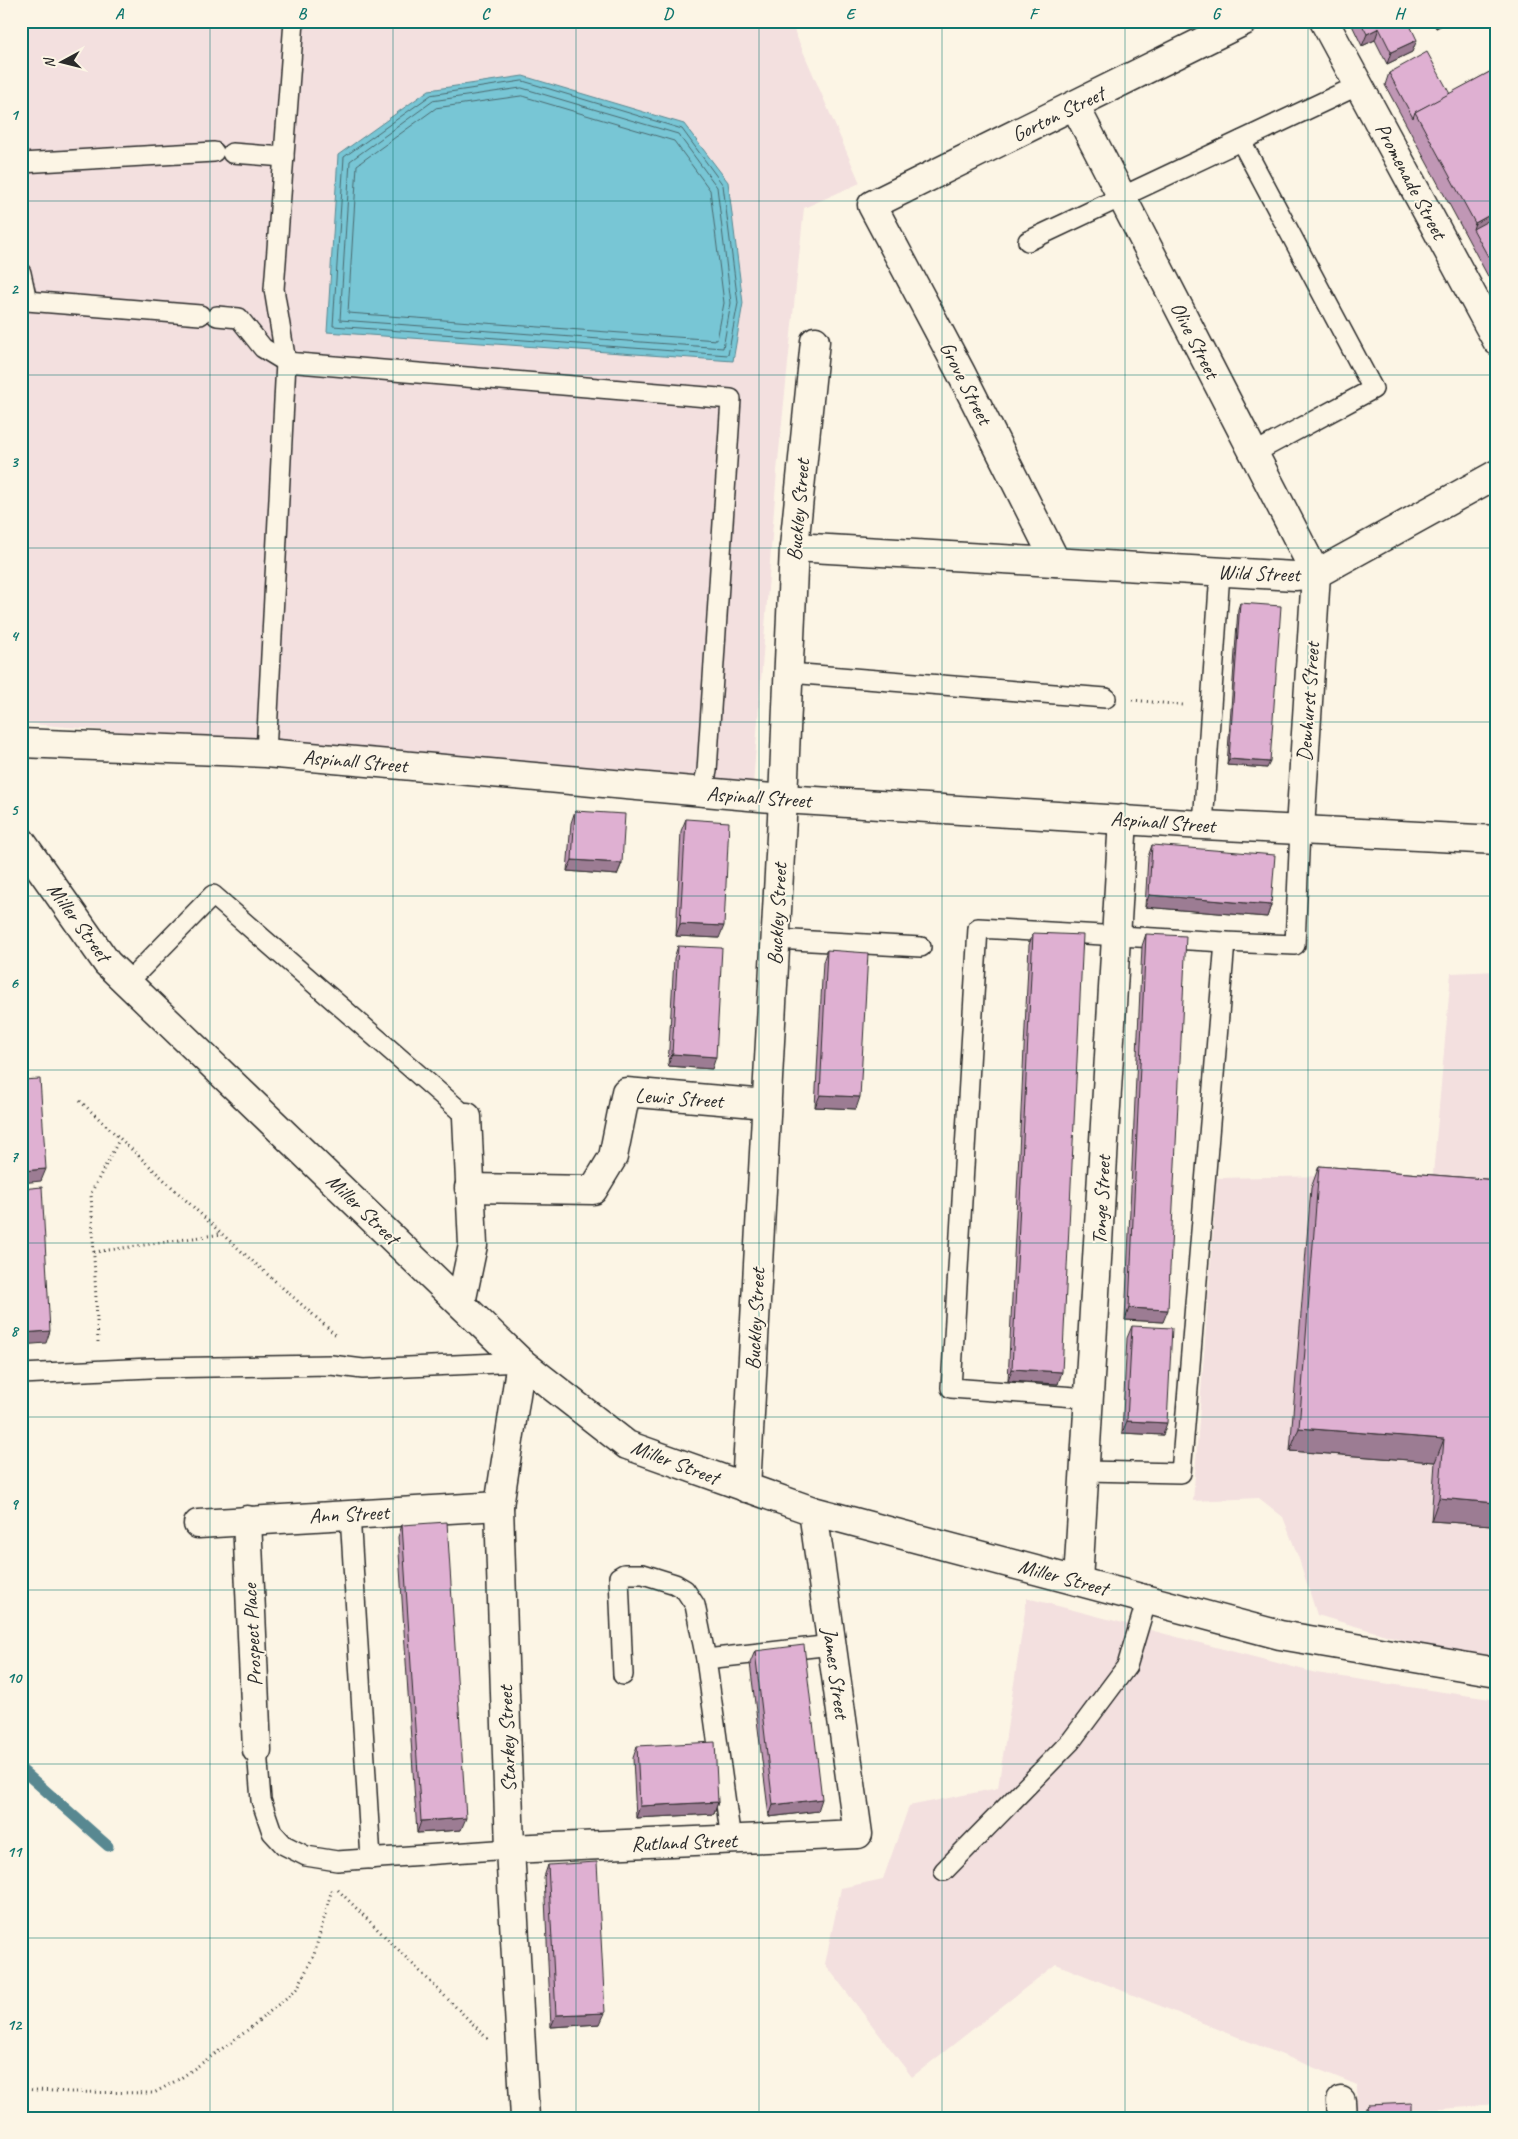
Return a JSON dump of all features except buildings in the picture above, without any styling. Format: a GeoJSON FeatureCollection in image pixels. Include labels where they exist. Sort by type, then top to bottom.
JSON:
{"type":"FeatureCollection","features":[{"type":"Feature","properties":{"kind":"street","name":"Gorton Street"},"geometry":{"type":"LineString","coordinates":[[872,205],[1244,21]]}},
{"type":"Feature","properties":{"kind":"street","name":"Promenade Street"},"geometry":{"type":"LineString","coordinates":[[1324,21],[1497,341]]}},
{"type":"Feature","properties":{"kind":"street","name":"Olive Street"},"geometry":{"type":"LineString","coordinates":[[1074,106],[1316,574]]}},
{"type":"Feature","properties":{"kind":"street","name":"Grove Street"},"geometry":{"type":"LineString","coordinates":[[872,205],[961,373],[1056,562]]}},
{"type":"Feature","properties":{"kind":"street","name":"Buckley Street"},"geometry":{"type":"LineString","coordinates":[[746,1488],[783,799],[794,547],[815,341]]}},
{"type":"Feature","properties":{"kind":"street","name":"Wild Street"},"geometry":{"type":"LineString","coordinates":[[794,547],[1295,576],[1316,574],[1497,474]]}},
{"type":"Feature","properties":{"kind":"street","name":"Dewhurst Street"},"geometry":{"type":"LineString","coordinates":[[1300,829],[1316,574]]}},
{"type":"Feature","properties":{"kind":"street","name":"Aspinall Street"},"geometry":{"type":"LineString","coordinates":[[21,744],[266,753],[783,799],[1203,825],[1497,840]]}},
{"type":"Feature","properties":{"kind":"street","name":"Tonge Street"},"geometry":{"type":"LineString","coordinates":[[1078,1581],[1124,819]]}},
{"type":"Feature","properties":{"kind":"street","name":"Miller Street"},"geometry":{"type":"LineString","coordinates":[[21,841],[107,963],[127,983],[522,1362],[627,1445],[813,1511],[1280,1636],[1497,1672]]}},
{"type":"Feature","properties":{"kind":"street","name":"Lewis Street"},"geometry":{"type":"LineString","coordinates":[[469,1188],[593,1190],[613,1157],[626,1092],[767,1104]]}},
{"type":"Feature","properties":{"kind":"street"},"geometry":{"type":"LineString","coordinates":[[461,1303],[473,1245],[467,1117]]}},
{"type":"Feature","properties":{"kind":"street","name":"Starkey Street"},"geometry":{"type":"LineString","coordinates":[[522,1362],[499,1506],[510,1849],[526,2118]]}},
{"type":"Feature","properties":{"kind":"street","name":"Ann Street"},"geometry":{"type":"LineString","coordinates":[[198,1524],[499,1506]]}},
{"type":"Feature","properties":{"kind":"street","name":"James Street"},"geometry":{"type":"LineString","coordinates":[[813,1511],[858,1834]]}},
{"type":"Feature","properties":{"kind":"street","name":"Prospect Place"},"geometry":{"type":"LineString","coordinates":[[247,1520],[257,1750]]}},
{"type":"Feature","properties":{"kind":"street","name":"Rutland Street"},"geometry":{"type":"LineString","coordinates":[[510,1849],[858,1834]]}},
{"type":"Feature","properties":{"kind":"lane"},"geometry":{"type":"LineString","coordinates":[[266,753],[286,362],[274,288],[294,21]]}},
{"type":"Feature","properties":{"kind":"lane"},"geometry":{"type":"LineString","coordinates":[[1028,241],[1358,85]]}},
{"type":"Feature","properties":{"kind":"lane"},"geometry":{"type":"LineString","coordinates":[[1241,141],[1373,389],[1254,453]]}},
{"type":"Feature","properties":{"kind":"lane"},"geometry":{"type":"LineString","coordinates":[[21,164],[223,153],[284,157]]}},
{"type":"Feature","properties":{"kind":"lane"},"geometry":{"type":"LineString","coordinates":[[21,274],[24,302],[239,318],[263,348],[286,362],[732,399],[706,771],[701,793]]}},
{"type":"Feature","properties":{"kind":"lane"},"geometry":{"type":"LineString","coordinates":[[1203,825],[1220,572]]}},
{"type":"Feature","properties":{"kind":"lane"},"geometry":{"type":"LineString","coordinates":[[789,673],[1106,698]]}},
{"type":"Feature","properties":{"kind":"lane"},"geometry":{"type":"LineString","coordinates":[[1089,1398],[951,1388],[978,928],[1295,945],[1300,829]]}},
{"type":"Feature","properties":{"kind":"lane"},"geometry":{"type":"LineString","coordinates":[[127,983],[213,895],[467,1117]]}},
{"type":"Feature","properties":{"kind":"lane"},"geometry":{"type":"LineString","coordinates":[[775,938],[921,947]]}},
{"type":"Feature","properties":{"kind":"lane"},"geometry":{"type":"LineString","coordinates":[[1085,1471],[1182,1474],[1226,942]]}},
{"type":"Feature","properties":{"kind":"lane"},"geometry":{"type":"LineString","coordinates":[[21,1374],[99,1370],[331,1365],[363,1369],[522,1362]]}},
{"type":"Feature","properties":{"kind":"lane"},"geometry":{"type":"LineString","coordinates":[[350,1514],[371,1859]]}},
{"type":"Feature","properties":{"kind":"lane"},"geometry":{"type":"LineString","coordinates":[[623,1675],[619,1577],[624,1574],[643,1574],[675,1584],[685,1590],[695,1605],[706,1659],[731,1840]]}},
{"type":"Feature","properties":{"kind":"lane"},"geometry":{"type":"LineString","coordinates":[[944,1871],[1071,1741],[1127,1666],[1147,1599]]}},
{"type":"Feature","properties":{"kind":"lane"},"geometry":{"type":"LineString","coordinates":[[706,1659],[832,1645]]}},
{"type":"Feature","properties":{"kind":"lane"},"geometry":{"type":"LineString","coordinates":[[257,1750],[261,1800],[272,1832],[284,1845],[306,1856],[337,1862],[510,1849]]}},
{"type":"Feature","properties":{"kind":"path"},"geometry":{"type":"LineString","coordinates":[[1106,698],[1211,707]]}},
{"type":"Feature","properties":{"kind":"path"},"geometry":{"type":"LineString","coordinates":[[80,1101],[119,1140],[222,1234],[341,1339],[345,1367]]}},
{"type":"Feature","properties":{"kind":"path"},"geometry":{"type":"LineString","coordinates":[[99,1370],[91,1193],[119,1140]]}},
{"type":"Feature","properties":{"kind":"path"},"geometry":{"type":"LineString","coordinates":[[94,1252],[222,1234]]}},
{"type":"Feature","properties":{"kind":"path"},"geometry":{"type":"LineString","coordinates":[[21,2089],[69,2092],[154,2093],[181,2078],[244,2034],[297,1989],[314,1955],[328,1911],[333,1884],[493,2044]]}},
{"type":"Feature","properties":{"kind":"shaded area"},"geometry":{"type":"Polygon","coordinates":[[[21,21],[790,21],[860,183],[804,208],[777,471],[753,785],[21,723],[21,21]]]}},
{"type":"Feature","properties":{"kind":"shaded area"},"geometry":{"type":"Polygon","coordinates":[[[1497,971],[1497,1657],[1417,1644],[1317,1615],[1283,1517],[1259,1498],[1193,1501],[1217,1178],[1433,1174],[1451,973],[1497,971]]]}},
{"type":"Feature","properties":{"kind":"shaded area"},"geometry":{"type":"Polygon","coordinates":[[[1027,1598],[1316,1673],[1497,1700],[1497,2105],[1356,2115],[1357,2085],[1056,1964],[912,2077],[825,1964],[841,1888],[883,1879],[909,1806],[998,1788],[1027,1598]]]}},
{"type":"Feature","properties":{"kind":"water"},"geometry":{"type":"Polygon","coordinates":[[[523,76],[684,124],[728,182],[743,303],[733,361],[327,332],[338,155],[429,90],[523,76]]]}},
{"type":"Feature","properties":{"kind":"waterway"},"geometry":{"type":"LineString","coordinates":[[21,1769],[108,1846]]}}]}
